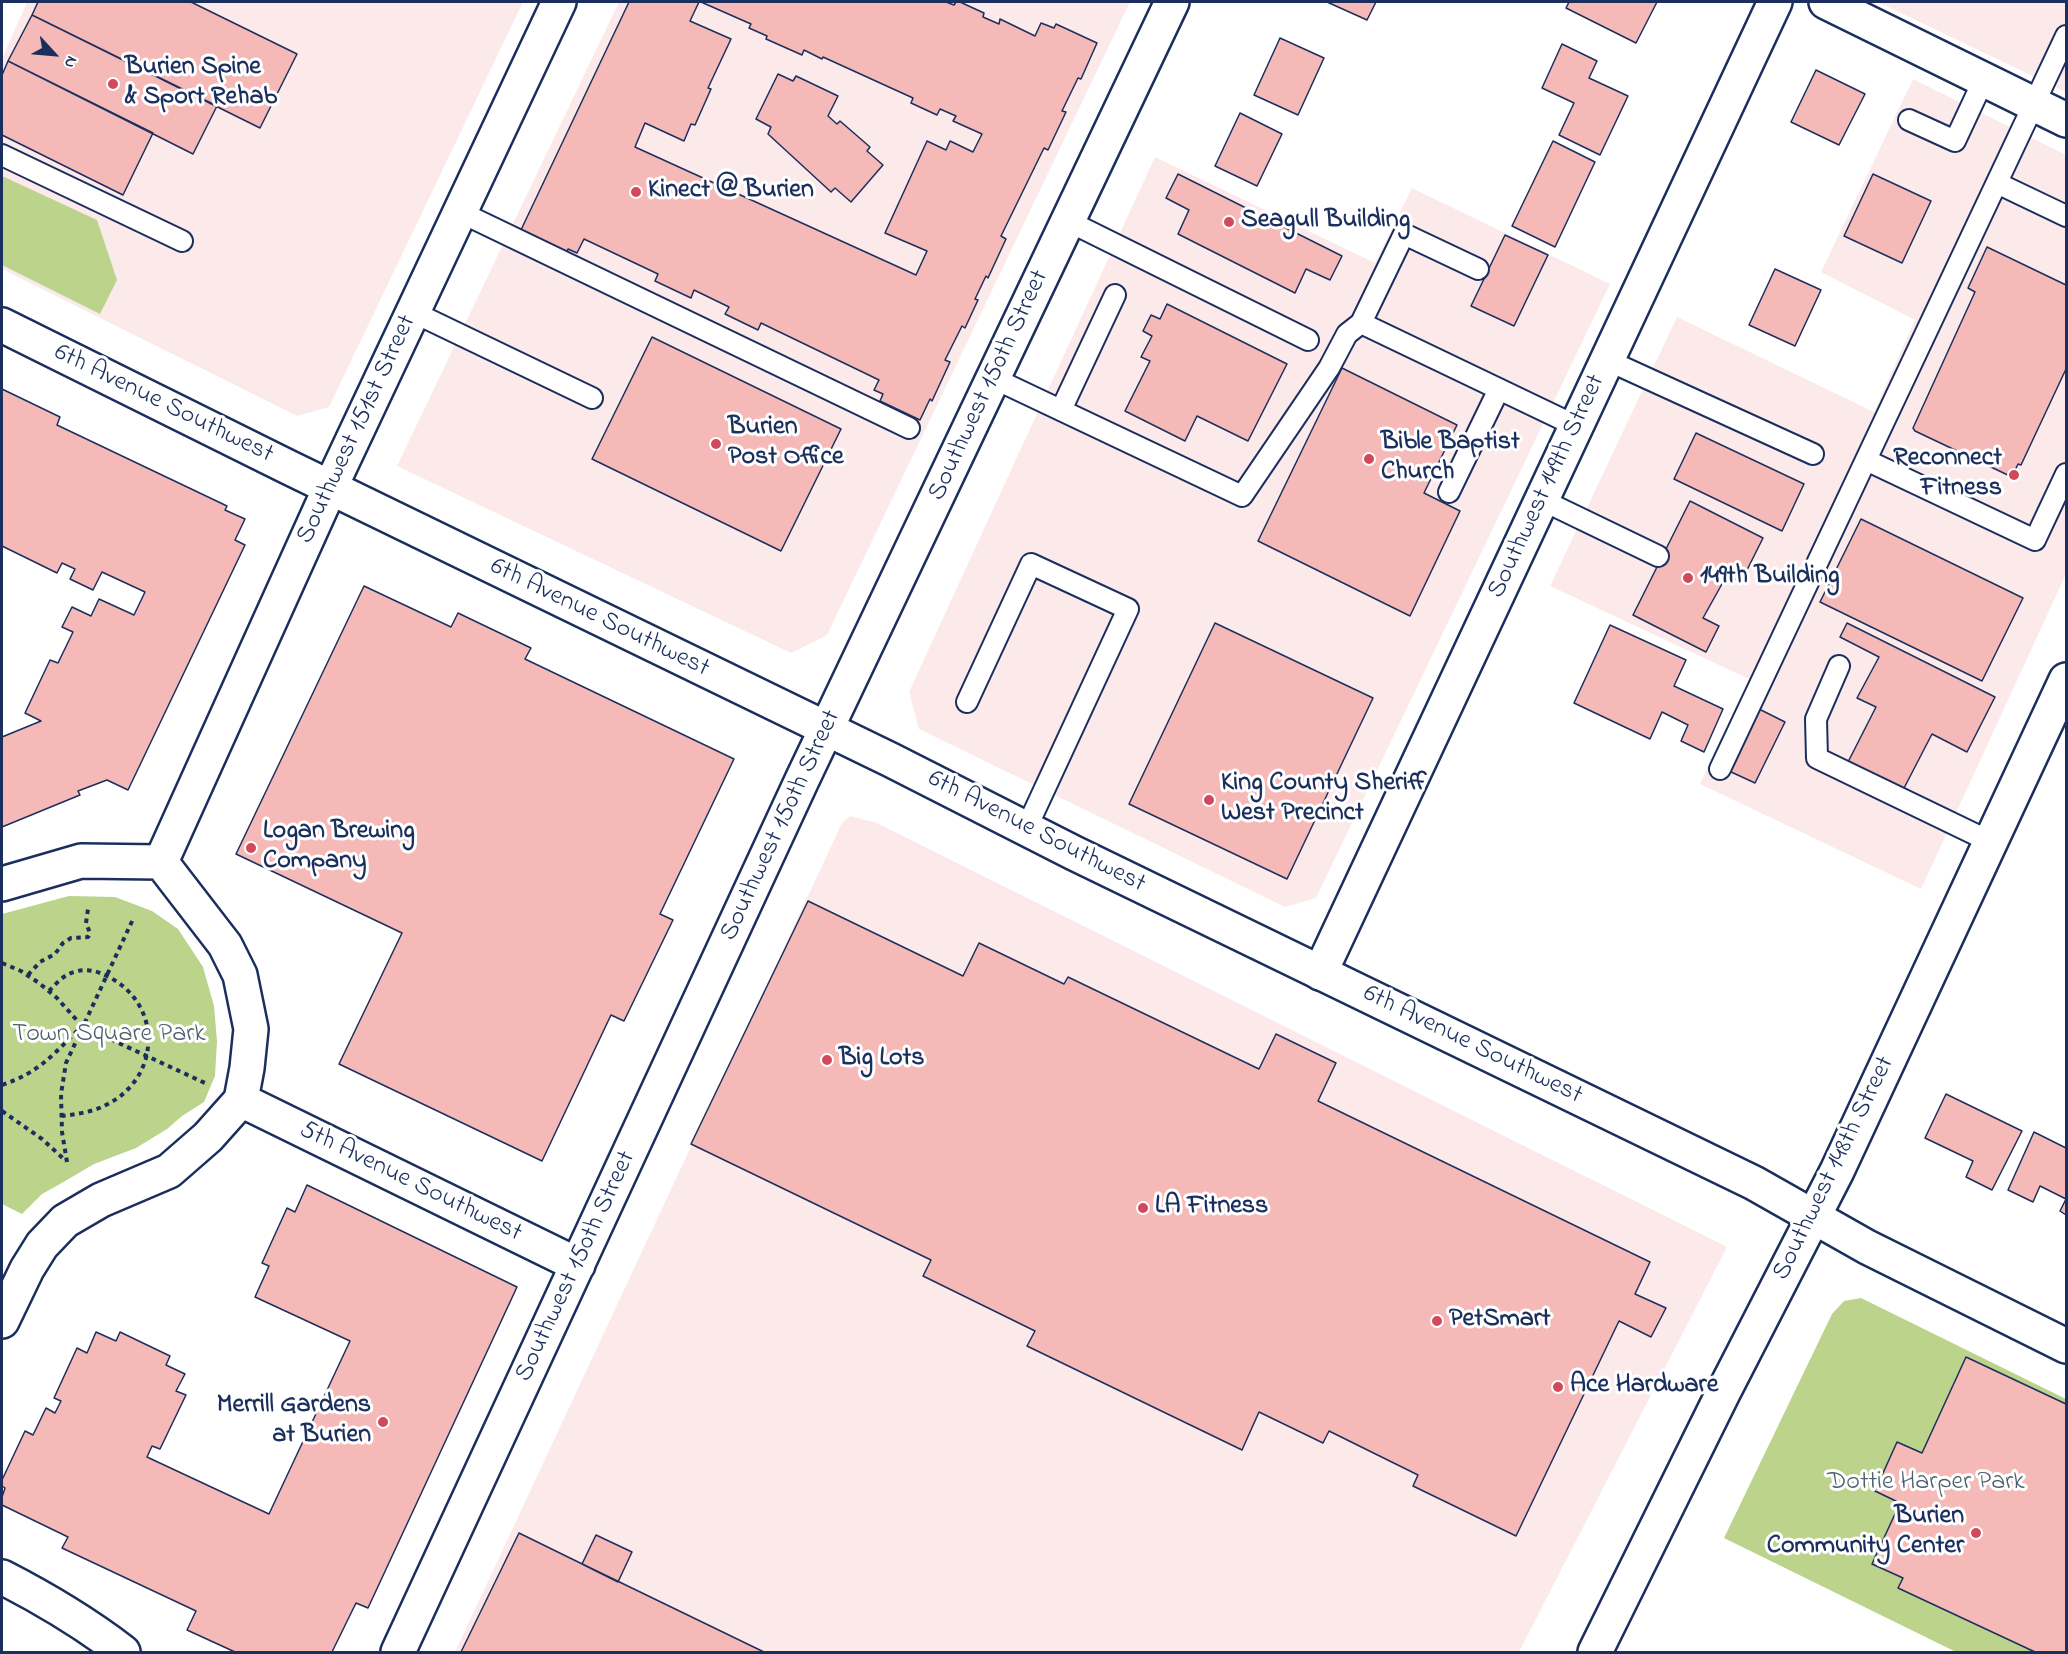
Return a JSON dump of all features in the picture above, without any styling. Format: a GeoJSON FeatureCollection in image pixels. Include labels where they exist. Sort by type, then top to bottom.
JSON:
{"type":"FeatureCollection","features":[{"type":"Feature","properties":{"kind":"street","name":"Southwest 151st Street"},"geometry":{"type":"LineString","coordinates":[[161,862],[330,488],[559,2]]}},
{"type":"Feature","properties":{"kind":"street","name":"Southwest 150th Street"},"geometry":{"type":"LineString","coordinates":[[398,1653],[826,729],[1172,2]]}},
{"type":"Feature","properties":{"kind":"street","name":"Southwest 149th Street"},"geometry":{"type":"LineString","coordinates":[[1320,973],[1775,2]]}},
{"type":"Feature","properties":{"kind":"street"},"geometry":{"type":"LineString","coordinates":[[1826,2],[2067,120]]}},
{"type":"Feature","properties":{"kind":"street","name":"6th Avenue Southwest"},"geometry":{"type":"LineString","coordinates":[[2,325],[1320,973],[1754,1183],[1867,1247],[2067,1346]]}},
{"type":"Feature","properties":{"kind":"street","name":"Southwest 148th Street"},"geometry":{"type":"LineString","coordinates":[[1596,1653],[1837,1171],[2067,681]]}},
{"type":"Feature","properties":{"kind":"street"},"geometry":{"type":"LineString","coordinates":[[2,884],[81,861],[161,862],[225,945],[240,975],[251,1029],[248,1068],[241,1100],[208,1137],[169,1171],[101,1200],[65,1221],[42,1245],[27,1269],[2,1321]]}},
{"type":"Feature","properties":{"kind":"street","name":"5th Avenue Southwest"},"geometry":{"type":"LineString","coordinates":[[241,1100],[578,1265]]}},
{"type":"Feature","properties":{"kind":"street"},"geometry":{"type":"LineString","coordinates":[[2,1577],[63,1610],[123,1653]]}},
{"type":"Feature","properties":{"kind":"lane"},"geometry":{"type":"LineString","coordinates":[[1720,769],[2067,36]]}},
{"type":"Feature","properties":{"kind":"lane"},"geometry":{"type":"LineString","coordinates":[[1909,120],[1955,141],[1984,79]]}},
{"type":"Feature","properties":{"kind":"lane"},"geometry":{"type":"LineString","coordinates":[[2,155],[182,241]]}},
{"type":"Feature","properties":{"kind":"lane"},"geometry":{"type":"LineString","coordinates":[[1996,183],[2067,216]]}},
{"type":"Feature","properties":{"kind":"lane"},"geometry":{"type":"LineString","coordinates":[[460,212],[909,428]]}},
{"type":"Feature","properties":{"kind":"lane"},"geometry":{"type":"LineString","coordinates":[[1068,221],[1308,340]]}},
{"type":"Feature","properties":{"kind":"lane"},"geometry":{"type":"LineString","coordinates":[[993,378],[1242,496],[1329,368],[1347,334],[1361,323],[1404,234],[1478,269]]}},
{"type":"Feature","properties":{"kind":"lane"},"geometry":{"type":"LineString","coordinates":[[1061,410],[1115,295]]}},
{"type":"Feature","properties":{"kind":"lane"},"geometry":{"type":"LineString","coordinates":[[413,312],[592,398]]}},
{"type":"Feature","properties":{"kind":"lane"},"geometry":{"type":"LineString","coordinates":[[1361,323],[1576,426]]}},
{"type":"Feature","properties":{"kind":"lane"},"geometry":{"type":"LineString","coordinates":[[1607,360],[1813,454]]}},
{"type":"Feature","properties":{"kind":"lane"},"geometry":{"type":"LineString","coordinates":[[1449,492],[1499,389]]}},
{"type":"Feature","properties":{"kind":"lane"},"geometry":{"type":"LineString","coordinates":[[1866,460],[2035,540],[2067,474]]}},
{"type":"Feature","properties":{"kind":"lane"},"geometry":{"type":"LineString","coordinates":[[1542,500],[1658,556]]}},
{"type":"Feature","properties":{"kind":"lane"},"geometry":{"type":"LineString","coordinates":[[967,702],[1031,564],[1128,609],[1026,828]]}},
{"type":"Feature","properties":{"kind":"lane"},"geometry":{"type":"LineString","coordinates":[[1839,666],[1816,719],[1816,758],[1991,842]]}},
{"type":"Feature","properties":{"kind":"path"},"geometry":{"type":"LineString","coordinates":[[28,975],[40,962],[55,954],[63,943],[71,938],[88,937],[90,933],[86,923],[88,909]]}},
{"type":"Feature","properties":{"kind":"path"},"geometry":{"type":"LineString","coordinates":[[2,1111],[42,1139],[67,1162],[61,1094],[66,1063],[134,917]]}},
{"type":"Feature","properties":{"kind":"path"},"geometry":{"type":"LineString","coordinates":[[2,963],[28,975],[49,991],[82,1026],[205,1083]]}},
{"type":"Feature","properties":{"kind":"path"},"geometry":{"type":"LineString","coordinates":[[49,991],[72,972],[86,970],[106,975],[129,990],[138,1004],[146,1026],[147,1056],[140,1075],[122,1095],[106,1106],[88,1112],[62,1116]]}},
{"type":"Feature","properties":{"kind":"path"},"geometry":{"type":"LineString","coordinates":[[2,1085],[28,1074],[45,1063],[82,1026]]}},
{"type":"Feature","properties":{"kind":"shaded area"},"geometry":{"type":"Polygon","coordinates":[[[27,2],[523,2],[329,407],[297,416],[2,269],[2,59],[27,2]]]}},
{"type":"Feature","properties":{"kind":"shaded area"},"geometry":{"type":"Polygon","coordinates":[[[619,2],[1130,2],[827,635],[791,653],[397,466],[619,2]]]}},
{"type":"Feature","properties":{"kind":"shaded area"},"geometry":{"type":"Polygon","coordinates":[[[1878,2],[2066,2],[2066,92],[1878,2]]]}},
{"type":"Feature","properties":{"kind":"shaded area"},"geometry":{"type":"Polygon","coordinates":[[[1913,79],[2066,155],[2066,574],[1921,889],[1700,784],[1749,679],[1550,586],[1677,317],[1874,412],[1915,320],[1821,272],[1913,79]]]}},
{"type":"Feature","properties":{"kind":"shaded area"},"geometry":{"type":"Polygon","coordinates":[[[1155,157],[1375,263],[1412,188],[1610,284],[1316,898],[1285,907],[919,729],[909,692],[1155,157]]]}},
{"type":"Feature","properties":{"kind":"shaded area"},"geometry":{"type":"Polygon","coordinates":[[[850,816],[877,823],[1727,1247],[1519,1652],[455,1652],[842,823],[850,816]]]}},
{"type":"Feature","properties":{"kind":"green space"},"geometry":{"type":"Polygon","coordinates":[[[2,176],[97,220],[117,280],[100,314],[2,265],[2,176]]]}},
{"type":"Feature","properties":{"kind":"green space","name":"Town Square Park"},"geometry":{"type":"Polygon","coordinates":[[[69,896],[115,897],[152,911],[178,929],[203,967],[214,1006],[217,1041],[215,1076],[204,1102],[167,1129],[136,1148],[94,1164],[42,1194],[22,1214],[2,1204],[2,914],[69,896]]]}},
{"type":"Feature","properties":{"kind":"green space","name":"Dottie Harper Park"},"geometry":{"type":"Polygon","coordinates":[[[1861,1298],[2066,1399],[2066,1652],[1956,1652],[1724,1538],[1832,1314],[1844,1301],[1861,1298]]]}},
{"type":"Feature","properties":{"kind":"building"},"geometry":{"type":"Polygon","coordinates":[[[38,2],[191,2],[297,54],[260,128],[32,15],[38,2]]]}},
{"type":"Feature","properties":{"kind":"building","name":"Kinect @ Burien"},"geometry":{"type":"Polygon","coordinates":[[[629,2],[699,2],[690,21],[731,39],[708,88],[711,89],[695,125],[691,124],[684,141],[645,123],[635,147],[916,275],[927,251],[885,233],[927,141],[946,150],[950,141],[973,152],[982,134],[953,121],[956,116],[940,109],[937,115],[911,103],[913,98],[823,57],[822,59],[804,50],[802,55],[766,39],[767,36],[749,28],[751,24],[701,2],[946,2],[954,5],[960,2],[984,13],[983,17],[999,24],[1000,19],[1035,36],[1041,23],[1054,28],[1056,24],[1097,43],[1081,79],[1078,78],[1062,111],[1066,112],[1048,150],[1044,148],[1001,236],[1006,239],[988,278],[986,276],[975,299],[978,300],[965,328],[962,326],[945,360],[950,362],[932,401],[930,399],[920,420],[880,401],[883,394],[874,390],[879,380],[761,323],[758,330],[725,314],[729,307],[694,290],[691,298],[655,281],[658,274],[584,239],[577,253],[568,249],[566,254],[520,232],[629,2]]]}},
{"type":"Feature","properties":{"kind":"building"},"geometry":{"type":"Polygon","coordinates":[[[1327,2],[1376,2],[1367,20],[1327,2]]]}},
{"type":"Feature","properties":{"kind":"building"},"geometry":{"type":"Polygon","coordinates":[[[1569,2],[1657,2],[1636,43],[1566,8],[1569,2]]]}},
{"type":"Feature","properties":{"kind":"building","name":"Burien Spine & Sport Rehab"},"geometry":{"type":"Polygon","coordinates":[[[32,15],[217,106],[193,154],[8,61],[32,15]]]}},
{"type":"Feature","properties":{"kind":"building"},"geometry":{"type":"Polygon","coordinates":[[[1280,38],[1324,58],[1298,115],[1254,95],[1280,38]]]}},
{"type":"Feature","properties":{"kind":"building"},"geometry":{"type":"Polygon","coordinates":[[[1562,44],[1597,61],[1589,78],[1628,96],[1600,155],[1559,135],[1574,103],[1542,88],[1562,44]]]}},
{"type":"Feature","properties":{"kind":"building"},"geometry":{"type":"Polygon","coordinates":[[[8,61],[153,133],[123,195],[2,135],[2,75],[8,61]]]}},
{"type":"Feature","properties":{"kind":"building"},"geometry":{"type":"Polygon","coordinates":[[[1816,70],[1865,94],[1839,145],[1791,122],[1816,70]]]}},
{"type":"Feature","properties":{"kind":"building"},"geometry":{"type":"Polygon","coordinates":[[[778,74],[793,81],[796,76],[838,96],[828,116],[837,124],[840,121],[870,147],[867,151],[883,165],[851,202],[835,188],[831,192],[768,134],[771,127],[756,119],[778,74]]]}},
{"type":"Feature","properties":{"kind":"building"},"geometry":{"type":"Polygon","coordinates":[[[1240,113],[1282,134],[1257,186],[1215,166],[1240,113]]]}},
{"type":"Feature","properties":{"kind":"building"},"geometry":{"type":"Polygon","coordinates":[[[1553,141],[1595,162],[1555,247],[1512,226],[1553,141]]]}},
{"type":"Feature","properties":{"kind":"building","name":"Seagull Building"},"geometry":{"type":"Polygon","coordinates":[[[1178,174],[1342,256],[1330,280],[1306,269],[1295,293],[1178,234],[1189,210],[1166,198],[1178,174]]]}},
{"type":"Feature","properties":{"kind":"building"},"geometry":{"type":"Polygon","coordinates":[[[1873,174],[1931,201],[1902,263],[1844,236],[1873,174]]]}},
{"type":"Feature","properties":{"kind":"building"},"geometry":{"type":"Polygon","coordinates":[[[1505,235],[1548,255],[1514,326],[1471,306],[1505,235]]]}},
{"type":"Feature","properties":{"kind":"building"},"geometry":{"type":"Polygon","coordinates":[[[1987,247],[2066,285],[2066,369],[2021,465],[2018,464],[2012,477],[1915,431],[1913,428],[1975,292],[1968,288],[1987,247]]]}},
{"type":"Feature","properties":{"kind":"building"},"geometry":{"type":"Polygon","coordinates":[[[1775,269],[1821,290],[1795,346],[1749,325],[1775,269]]]}},
{"type":"Feature","properties":{"kind":"building"},"geometry":{"type":"Polygon","coordinates":[[[1167,304],[1287,364],[1248,441],[1197,416],[1185,441],[1125,411],[1150,361],[1141,357],[1152,336],[1143,331],[1151,315],[1160,319],[1167,304]]]}},
{"type":"Feature","properties":{"kind":"building","name":"Burien Post Office"},"geometry":{"type":"Polygon","coordinates":[[[652,337],[841,429],[781,551],[592,459],[652,337]]]}},
{"type":"Feature","properties":{"kind":"building","name":"Bible Baptist Church"},"geometry":{"type":"Polygon","coordinates":[[[1342,368],[1457,425],[1424,493],[1460,511],[1410,616],[1258,541],[1342,368]]]}},
{"type":"Feature","properties":{"kind":"building"},"geometry":{"type":"Polygon","coordinates":[[[2,389],[60,417],[57,425],[227,506],[225,510],[245,519],[235,540],[245,545],[128,790],[107,780],[78,791],[80,795],[2,827],[2,737],[41,721],[25,713],[50,660],[58,663],[73,632],[62,627],[72,607],[91,616],[99,599],[134,615],[145,592],[102,572],[93,590],[70,579],[75,569],[62,563],[57,573],[2,546],[2,389]]]}},
{"type":"Feature","properties":{"kind":"building"},"geometry":{"type":"Polygon","coordinates":[[[1696,433],[1804,484],[1782,531],[1674,479],[1696,433]]]}},
{"type":"Feature","properties":{"kind":"building","name":"149th Building"},"geometry":{"type":"Polygon","coordinates":[[[1690,501],[1763,538],[1741,582],[1727,575],[1703,618],[1719,626],[1706,652],[1633,615],[1690,501]]]}},
{"type":"Feature","properties":{"kind":"building"},"geometry":{"type":"Polygon","coordinates":[[[1861,519],[2023,598],[1982,681],[1820,602],[1861,519]]]}},
{"type":"Feature","properties":{"kind":"building"},"geometry":{"type":"Polygon","coordinates":[[[364,586],[451,627],[458,613],[531,648],[525,659],[734,759],[660,914],[673,920],[624,1021],[611,1015],[542,1161],[339,1064],[402,933],[236,854],[364,586]]]}},
{"type":"Feature","properties":{"kind":"building"},"geometry":{"type":"Polygon","coordinates":[[[1215,623],[1373,698],[1287,879],[1129,804],[1215,623]]]}},
{"type":"Feature","properties":{"kind":"building"},"geometry":{"type":"Polygon","coordinates":[[[1847,623],[1995,697],[1967,752],[1932,734],[1902,792],[1847,764],[1876,707],[1857,698],[1879,657],[1840,637],[1847,623]]]}},
{"type":"Feature","properties":{"kind":"building"},"geometry":{"type":"Polygon","coordinates":[[[1610,625],[1686,660],[1674,686],[1723,709],[1704,752],[1681,741],[1688,725],[1662,712],[1650,739],[1574,703],[1610,625]]]}},
{"type":"Feature","properties":{"kind":"building"},"geometry":{"type":"Polygon","coordinates":[[[1759,709],[1785,722],[1755,783],[1729,771],[1759,709]]]}},
{"type":"Feature","properties":{"kind":"building"},"geometry":{"type":"Polygon","coordinates":[[[808,901],[963,976],[979,943],[1064,984],[1068,977],[1259,1069],[1276,1034],[1336,1063],[1318,1101],[1650,1262],[1635,1294],[1666,1308],[1651,1337],[1619,1321],[1516,1536],[1413,1486],[1418,1475],[1329,1431],[1323,1443],[1259,1412],[1242,1450],[1027,1346],[1035,1331],[923,1276],[931,1260],[691,1144],[808,901]]]}},
{"type":"Feature","properties":{"kind":"building"},"geometry":{"type":"Polygon","coordinates":[[[1946,1094],[2022,1131],[1992,1190],[1966,1177],[1973,1161],[1925,1138],[1946,1094]]]}},
{"type":"Feature","properties":{"kind":"building"},"geometry":{"type":"Polygon","coordinates":[[[2034,1132],[2066,1148],[2066,1199],[2040,1186],[2033,1202],[2008,1190],[2034,1132]]]}},
{"type":"Feature","properties":{"kind":"building","name":"Merrill Gardens at Burien"},"geometry":{"type":"Polygon","coordinates":[[[307,1185],[517,1287],[368,1608],[356,1603],[332,1652],[235,1652],[187,1630],[196,1611],[62,1548],[68,1537],[2,1505],[5,1488],[2,1486],[2,1480],[25,1431],[33,1435],[46,1408],[55,1413],[61,1401],[54,1398],[77,1348],[87,1353],[96,1332],[116,1341],[120,1332],[170,1356],[166,1365],[185,1374],[176,1391],[186,1395],[160,1449],[152,1446],[147,1457],[269,1514],[350,1341],[255,1297],[269,1266],[262,1263],[287,1208],[295,1212],[307,1185]]]}},
{"type":"Feature","properties":{"kind":"building"},"geometry":{"type":"Polygon","coordinates":[[[2066,1199],[2066,1215],[2060,1211],[2066,1199]]]}},
{"type":"Feature","properties":{"kind":"building","name":"Burien Community Center"},"geometry":{"type":"Polygon","coordinates":[[[1966,1357],[2066,1404],[2066,1652],[2035,1652],[1898,1588],[1903,1578],[1872,1564],[1900,1503],[1875,1491],[1897,1442],[1922,1453],[1966,1357]]]}},
{"type":"Feature","properties":{"kind":"building"},"geometry":{"type":"Polygon","coordinates":[[[519,1533],[572,1559],[764,1652],[461,1652],[519,1533]]]}},
{"type":"Feature","properties":{"kind":"building"},"geometry":{"type":"Polygon","coordinates":[[[596,1535],[632,1552],[618,1582],[582,1564],[596,1535]]]}},
{"type":"Feature","properties":{"kind":"place","name":"Burien Spine & Sport Rehab"},"geometry":{"type":"Point","coordinates":[113,84]}},
{"type":"Feature","properties":{"kind":"place","name":"Kinect @ Burien"},"geometry":{"type":"Point","coordinates":[636,192]}},
{"type":"Feature","properties":{"kind":"place","name":"Seagull Building"},"geometry":{"type":"Point","coordinates":[1229,222]}},
{"type":"Feature","properties":{"kind":"place","name":"Burien Post Office"},"geometry":{"type":"Point","coordinates":[716,444]}},
{"type":"Feature","properties":{"kind":"place","name":"Bible Baptist Church"},"geometry":{"type":"Point","coordinates":[1369,459]}},
{"type":"Feature","properties":{"kind":"place","name":"Reconnect Fitness"},"geometry":{"type":"Point","coordinates":[2014,475]}},
{"type":"Feature","properties":{"kind":"place","name":"149th Building"},"geometry":{"type":"Point","coordinates":[1688,578]}},
{"type":"Feature","properties":{"kind":"place","name":"King County Sheriff West Precinct"},"geometry":{"type":"Point","coordinates":[1209,800]}},
{"type":"Feature","properties":{"kind":"place","name":"Logan Brewing Company"},"geometry":{"type":"Point","coordinates":[251,848]}},
{"type":"Feature","properties":{"kind":"place","name":"Big Lots"},"geometry":{"type":"Point","coordinates":[827,1060]}},
{"type":"Feature","properties":{"kind":"place","name":"LA Fitness"},"geometry":{"type":"Point","coordinates":[1143,1208]}},
{"type":"Feature","properties":{"kind":"place","name":"PetSmart"},"geometry":{"type":"Point","coordinates":[1437,1321]}},
{"type":"Feature","properties":{"kind":"place","name":"Ace Hardware"},"geometry":{"type":"Point","coordinates":[1558,1387]}},
{"type":"Feature","properties":{"kind":"place","name":"Merrill Gardens at Burien"},"geometry":{"type":"Point","coordinates":[383,1422]}},
{"type":"Feature","properties":{"kind":"place","name":"Burien Community Center"},"geometry":{"type":"Point","coordinates":[1976,1533]}}]}
